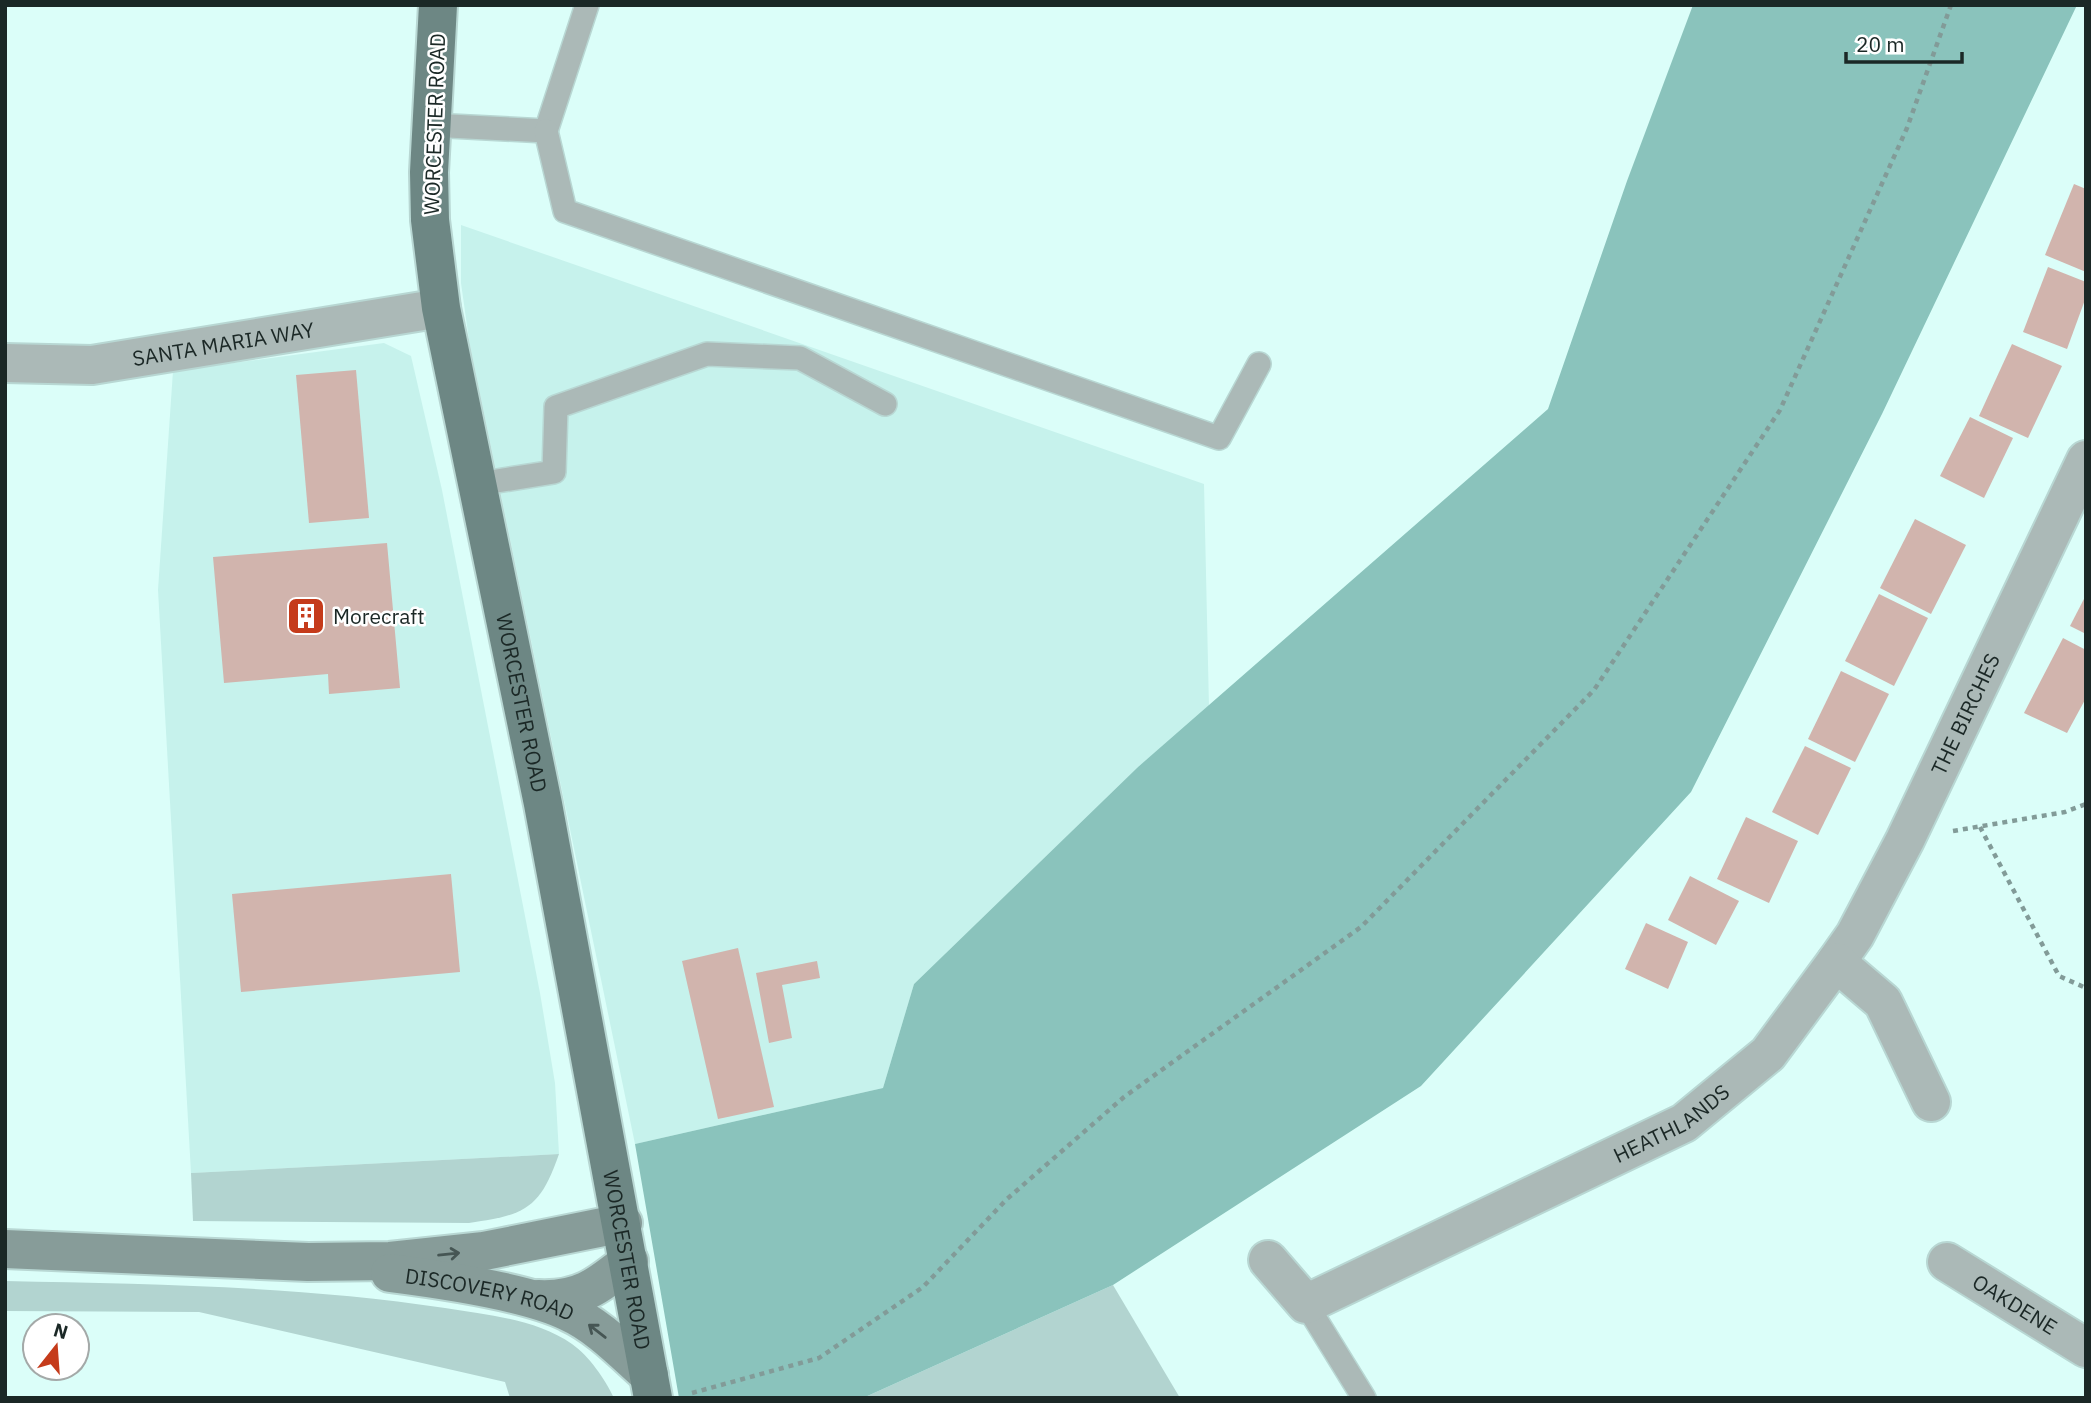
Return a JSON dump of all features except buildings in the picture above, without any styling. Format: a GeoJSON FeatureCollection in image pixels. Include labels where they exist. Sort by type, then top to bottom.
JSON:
{"type":"FeatureCollection","features":[{"type":"Feature","properties":{"kind":"main road","name":"WORCESTER ROAD"},"geometry":{"type":"LineString","coordinates":[[438,5],[430,125],[430,220],[441,308],[478,484],[629,1261],[660,1390]]}},
{"type":"Feature","properties":{"kind":"street","name":"SANTA MARIA WAY"},"geometry":{"type":"LineString","coordinates":[[5,363],[92,365],[441,308]]}},
{"type":"Feature","properties":{"kind":"street","name":"THE BIRCHES"},"geometry":{"type":"LineString","coordinates":[[1836,962],[1855,935],[1905,840],[2086,460]]}},
{"type":"Feature","properties":{"kind":"street"},"geometry":{"type":"LineString","coordinates":[[1836,962],[1883,1002],[1931,1102]]}},
{"type":"Feature","properties":{"kind":"street","name":"HEATHLANDS"},"geometry":{"type":"LineString","coordinates":[[1306,1304],[1684,1123],[1768,1054],[1836,962]]}},
{"type":"Feature","properties":{"kind":"street","name":"DISCOVERY ROAD"},"geometry":{"type":"LineString","coordinates":[[5,1249],[308,1262],[390,1261],[484,1251],[622,1223]]}},
{"type":"Feature","properties":{"kind":"street"},"geometry":{"type":"LineString","coordinates":[[1268,1260],[1306,1304]]}},
{"type":"Feature","properties":{"kind":"street"},"geometry":{"type":"LineString","coordinates":[[524,1299],[559,1300],[593,1290],[629,1261]]}},
{"type":"Feature","properties":{"kind":"street","name":"DISCOVERY ROAD"},"geometry":{"type":"LineString","coordinates":[[308,1262],[402,1275],[524,1299],[568,1312],[592,1326],[660,1390]]}},
{"type":"Feature","properties":{"kind":"street","name":"OAKDENE"},"geometry":{"type":"LineString","coordinates":[[1947,1262],[2086,1348]]}},
{"type":"Feature","properties":{"kind":"lane"},"geometry":{"type":"LineString","coordinates":[[587,5],[546,131],[565,211],[1219,438],[1259,364]]}},
{"type":"Feature","properties":{"kind":"lane"},"geometry":{"type":"LineString","coordinates":[[430,125],[546,131]]}},
{"type":"Feature","properties":{"kind":"lane"},"geometry":{"type":"LineString","coordinates":[[478,484],[554,472],[556,407],[707,354],[800,358],[885,404]]}},
{"type":"Feature","properties":{"kind":"lane"},"geometry":{"type":"LineString","coordinates":[[1306,1304],[1364,1398]]}},
{"type":"Feature","properties":{"kind":"path"},"geometry":{"type":"LineString","coordinates":[[660,1390],[820,1359],[923,1287],[1007,1199],[1124,1097],[1361,927],[1594,690],[1780,410],[1907,128],[1951,5]]}},
{"type":"Feature","properties":{"kind":"path"},"geometry":{"type":"LineString","coordinates":[[1905,840],[2065,812],[2086,804]]}},
{"type":"Feature","properties":{"kind":"path"},"geometry":{"type":"LineString","coordinates":[[1980,827],[2060,976],[2086,988]]}},
{"type":"Feature","properties":{"kind":"shaded area"},"geometry":{"type":"Polygon","coordinates":[[[1693,5],[2077,5],[1882,414],[1691,792],[1421,1086],[1113,1285],[863,1398],[679,1398],[635,1144],[883,1088],[914,984],[1138,767],[1548,409],[1627,181],[1693,5]]]}},
{"type":"Feature","properties":{"kind":"shaded area"},"geometry":{"type":"Polygon","coordinates":[[[461,225],[1204,484],[1209,707],[1138,767],[914,984],[883,1088],[635,1144],[469,340],[461,283],[461,225]]]}},
{"type":"Feature","properties":{"kind":"shaded area"},"geometry":{"type":"Polygon","coordinates":[[[384,343],[411,356],[442,490],[540,993],[555,1083],[559,1154],[191,1173],[158,590],[173,371],[384,343]]]}},
{"type":"Feature","properties":{"kind":"shaded area"},"geometry":{"type":"Polygon","coordinates":[[[559,1154],[545,1187],[537,1198],[517,1212],[488,1220],[469,1223],[193,1221],[191,1173],[559,1154]]]}},
{"type":"Feature","properties":{"kind":"shaded area"},"geometry":{"type":"Polygon","coordinates":[[[5,1281],[281,1291],[390,1301],[495,1316],[527,1323],[572,1344],[596,1368],[614,1398],[510,1398],[505,1382],[199,1312],[5,1311],[5,1281]]]}},
{"type":"Feature","properties":{"kind":"shaded area"},"geometry":{"type":"Polygon","coordinates":[[[1113,1285],[1180,1398],[863,1398],[1113,1285]]]}},
{"type":"Feature","properties":{"kind":"place","name":"Morecraft"},"geometry":{"type":"Point","coordinates":[306,616]}}]}
